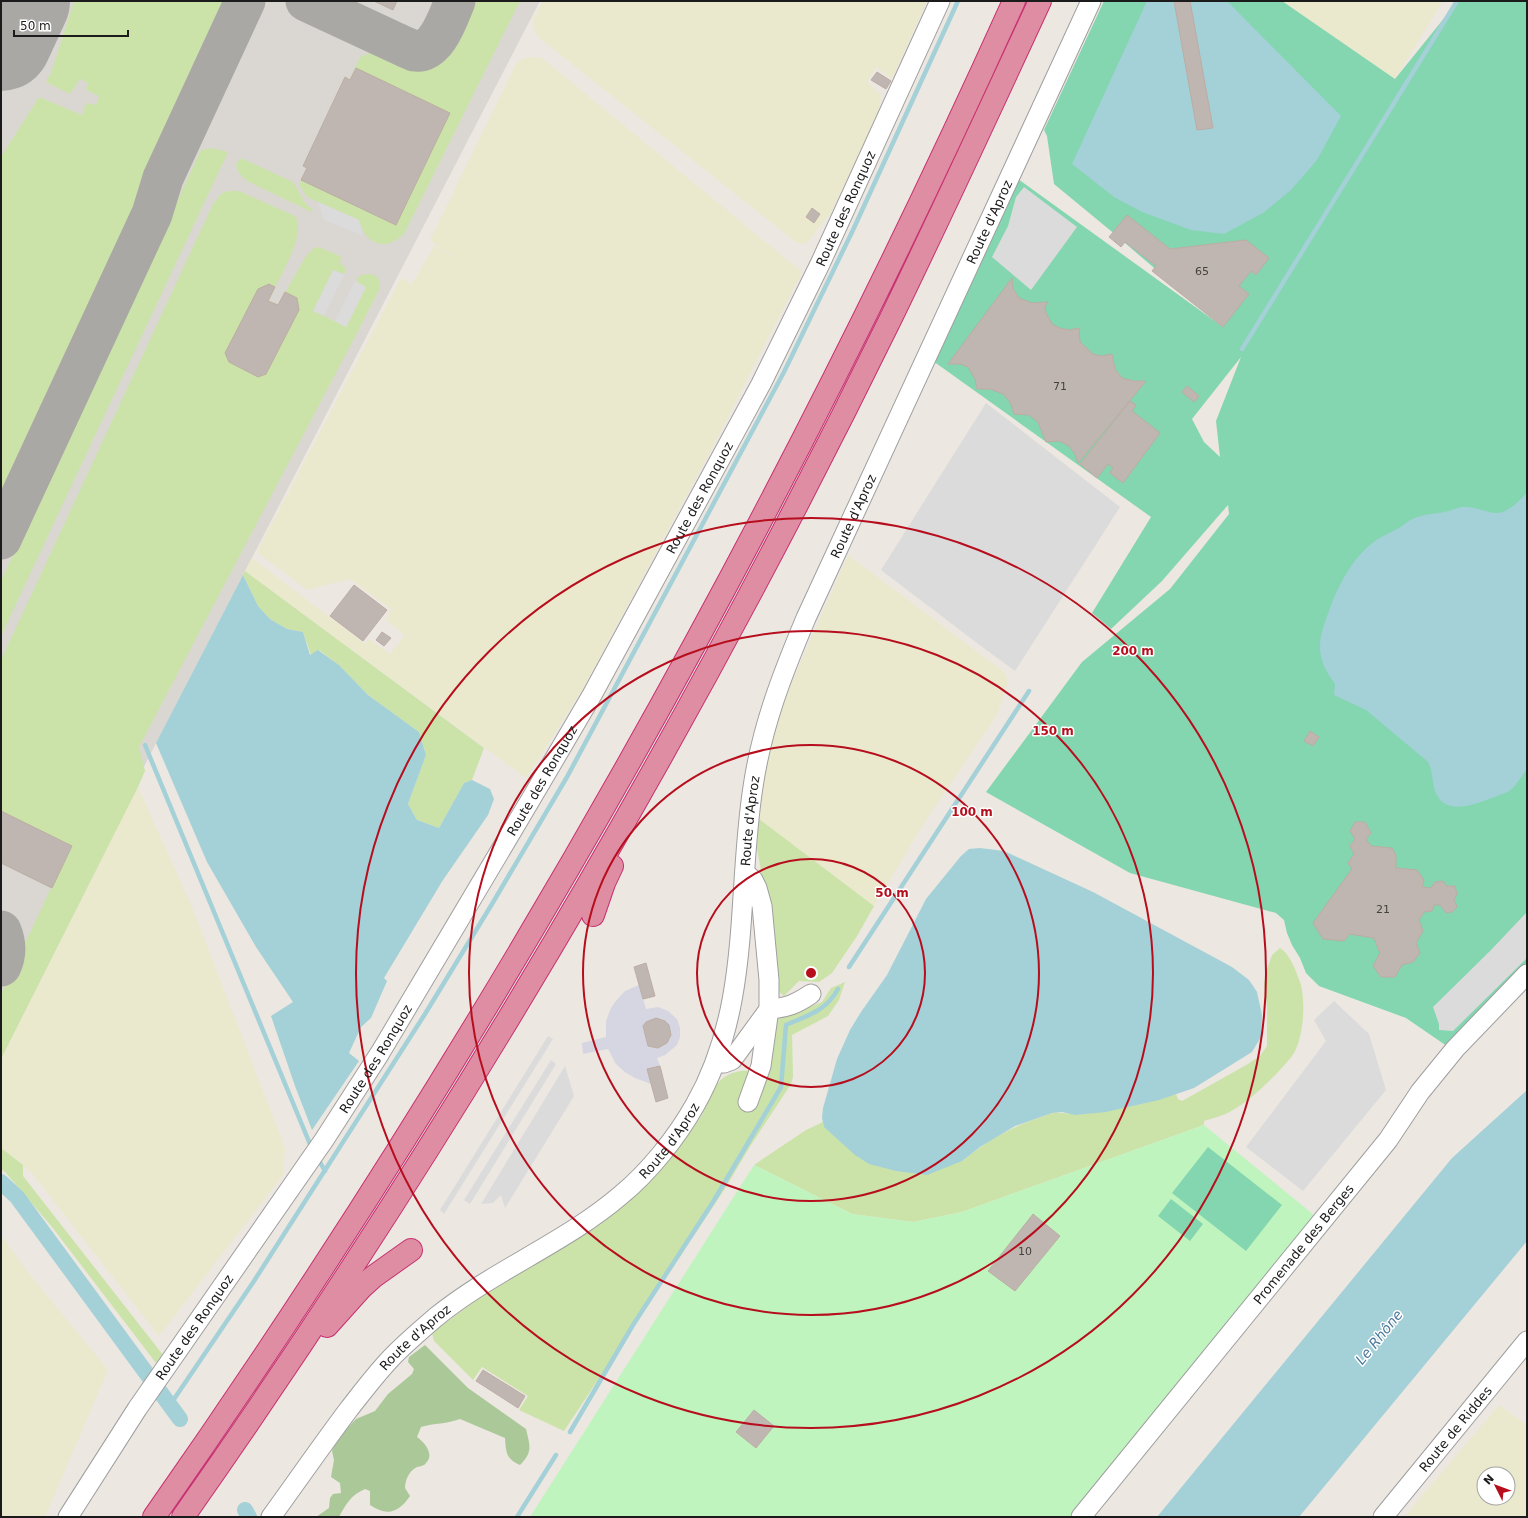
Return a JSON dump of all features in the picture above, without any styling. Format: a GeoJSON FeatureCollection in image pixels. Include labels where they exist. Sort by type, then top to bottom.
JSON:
{"type":"FeatureCollection","features":[{"type":"Feature","properties":{"kind":"highway"},"geometry":{"type":"LineString","coordinates":[[154,1517],[298,1307],[396,1154],[500,985],[610,798],[708,622],[818,411],[912,221],[1014,1]]}},
{"type":"Feature","properties":{"kind":"highway"},"geometry":{"type":"LineString","coordinates":[[184,1517],[263,1401],[378,1226],[476,1070],[577,903],[673,734],[736,620],[886,328],[969,155],[1040,1]]}},
{"type":"Feature","properties":{"kind":"highway"},"geometry":{"type":"LineString","coordinates":[[593,915],[604,883],[673,734]]}},
{"type":"Feature","properties":{"kind":"highway"},"geometry":{"type":"LineString","coordinates":[[263,1401],[340,1310],[362,1287],[411,1250]]}},
{"type":"Feature","properties":{"kind":"street","name":"Route des Ronquoz"},"geometry":{"type":"LineString","coordinates":[[68,1517],[142,1402],[324,1140],[380,1053],[595,688],[761,384],[816,271],[940,1]]}},
{"type":"Feature","properties":{"kind":"street","name":"Route d'Aproz"},"geometry":{"type":"LineString","coordinates":[[271,1517],[339,1422],[394,1354],[439,1315],[503,1272],[592,1217],[622,1194],[650,1166],[676,1134],[691,1111],[715,1063],[724,1040],[732,1006],[738,961],[753,789],[758,756],[769,714],[783,673],[806,618],[1091,1]]}},
{"type":"Feature","properties":{"kind":"street"},"geometry":{"type":"LineString","coordinates":[[745,873],[753,880],[762,906],[769,980],[769,1009],[760,1066],[748,1102]]}},
{"type":"Feature","properties":{"kind":"street","name":"Promenade des Berges"},"geometry":{"type":"LineString","coordinates":[[1081,1517],[1388,1140],[1420,1092],[1455,1049],[1527,974]]}},
{"type":"Feature","properties":{"kind":"street"},"geometry":{"type":"LineString","coordinates":[[769,1009],[784,1008],[800,1002],[811,994]]}},
{"type":"Feature","properties":{"kind":"street"},"geometry":{"type":"LineString","coordinates":[[715,1063],[724,1063],[732,1060],[769,1009]]}},
{"type":"Feature","properties":{"kind":"street","name":"Route de Riddes"},"geometry":{"type":"LineString","coordinates":[[1383,1517],[1527,1341]]}},
{"type":"Feature","properties":{"kind":"shaded area"},"geometry":{"type":"Polygon","coordinates":[[[1,1],[540,1],[1,1043],[1,1]]]}},
{"type":"Feature","properties":{"kind":"shaded area"},"geometry":{"type":"Polygon","coordinates":[[[1024,187],[1077,227],[1031,290],[992,257],[1008,226],[1016,197],[1024,187]]]}},
{"type":"Feature","properties":{"kind":"shaded area"},"geometry":{"type":"Polygon","coordinates":[[[318,202],[359,220],[363,236],[324,220],[318,202]]]}},
{"type":"Feature","properties":{"kind":"shaded area"},"geometry":{"type":"Polygon","coordinates":[[[333,270],[344,275],[324,316],[313,311],[333,270]]]}},
{"type":"Feature","properties":{"kind":"shaded area"},"geometry":{"type":"Polygon","coordinates":[[[355,281],[366,287],[346,327],[335,321],[355,281]]]}},
{"type":"Feature","properties":{"kind":"shaded area"},"geometry":{"type":"Polygon","coordinates":[[[986,403],[1120,507],[1015,671],[881,570],[986,403]]]}},
{"type":"Feature","properties":{"kind":"shaded area"},"geometry":{"type":"Polygon","coordinates":[[[1527,912],[1527,958],[1453,1031],[1439,1030],[1439,1024],[1433,1007],[1527,912]]]}},
{"type":"Feature","properties":{"kind":"shaded area"},"geometry":{"type":"Polygon","coordinates":[[[639,985],[646,1009],[658,1007],[668,1011],[677,1019],[680,1028],[680,1037],[677,1045],[665,1055],[657,1058],[660,1066],[647,1069],[651,1084],[635,1078],[625,1072],[616,1064],[608,1049],[583,1054],[582,1043],[606,1037],[606,1021],[611,1008],[625,991],[639,985]],[[656,1018],[646,1022],[643,1026],[648,1046],[658,1048],[667,1043],[671,1035],[669,1025],[665,1021],[656,1018]]]}},
{"type":"Feature","properties":{"kind":"shaded area"},"geometry":{"type":"Polygon","coordinates":[[[1334,1001],[1369,1034],[1386,1090],[1303,1191],[1246,1147],[1326,1041],[1314,1020],[1334,1001]]]}},
{"type":"Feature","properties":{"kind":"shaded area"},"geometry":{"type":"Polygon","coordinates":[[[548,1036],[553,1039],[444,1214],[440,1210],[548,1036]]]}},
{"type":"Feature","properties":{"kind":"shaded area"},"geometry":{"type":"Polygon","coordinates":[[[551,1060],[556,1064],[470,1204],[464,1200],[551,1060]]]}},
{"type":"Feature","properties":{"kind":"shaded area"},"geometry":{"type":"Polygon","coordinates":[[[565,1066],[574,1096],[505,1208],[501,1195],[493,1203],[481,1204],[565,1066]]]}},
{"type":"Feature","properties":{"kind":"green space"},"geometry":{"type":"Polygon","coordinates":[[[74,1],[231,1],[1,498],[1,157],[39,97],[82,115],[86,103],[96,105],[99,96],[86,90],[88,83],[80,79],[70,94],[46,82],[51,73],[74,1]]]}},
{"type":"Feature","properties":{"kind":"green space"},"geometry":{"type":"Polygon","coordinates":[[[473,1],[520,1],[404,234],[396,240],[386,244],[381,244],[372,240],[365,234],[359,220],[307,197],[299,185],[307,168],[303,166],[345,77],[350,79],[360,57],[370,53],[400,66],[413,69],[431,66],[449,53],[473,1]]]}},
{"type":"Feature","properties":{"kind":"green space"},"geometry":{"type":"Polygon","coordinates":[[[543,1],[927,1],[892,79],[876,67],[867,82],[881,95],[879,111],[831,215],[826,218],[809,241],[804,244],[797,243],[538,37],[534,29],[534,18],[543,1]]]}},
{"type":"Feature","properties":{"kind":"green space"},"geometry":{"type":"Polygon","coordinates":[[[1104,1],[1282,1],[1395,79],[1458,1],[1527,1],[1527,983],[1457,1053],[1406,1018],[1319,986],[1306,973],[1287,933],[1284,920],[1276,913],[1130,873],[986,792],[1082,662],[1170,589],[1229,514],[1228,505],[1162,581],[1111,629],[1092,613],[1151,517],[933,361],[1018,179],[1223,327],[1054,184],[1047,136],[1044,130],[1104,1]],[[1241,357],[1192,419],[1204,442],[1220,457],[1216,421],[1241,357]]]}},
{"type":"Feature","properties":{"kind":"green space"},"geometry":{"type":"Polygon","coordinates":[[[1282,1],[1443,1],[1395,79],[1282,1]]]}},
{"type":"Feature","properties":{"kind":"green space"},"geometry":{"type":"Polygon","coordinates":[[[532,57],[542,58],[802,272],[713,446],[581,692],[526,778],[245,571],[252,558],[365,644],[369,639],[390,654],[405,635],[386,620],[391,609],[350,579],[307,590],[257,552],[401,278],[412,284],[435,245],[479,276],[430,240],[516,64],[523,59],[532,57]]]}},
{"type":"Feature","properties":{"kind":"green space"},"geometry":{"type":"Polygon","coordinates":[[[212,148],[228,152],[1,636],[1,581],[201,150],[212,148]]]}},
{"type":"Feature","properties":{"kind":"green space"},"geometry":{"type":"Polygon","coordinates":[[[241,158],[293,182],[306,204],[313,210],[312,212],[249,182],[241,175],[236,164],[241,158]]]}},
{"type":"Feature","properties":{"kind":"green space"},"geometry":{"type":"Polygon","coordinates":[[[228,191],[239,191],[295,216],[298,224],[297,234],[290,258],[269,301],[278,305],[306,256],[314,248],[319,247],[342,257],[339,262],[346,268],[344,274],[333,270],[314,311],[346,327],[366,287],[358,283],[357,278],[366,274],[375,276],[379,280],[380,288],[139,747],[145,771],[138,787],[1,1059],[1,994],[51,888],[1,863],[1,660],[213,204],[221,194],[228,191]]]}},
{"type":"Feature","properties":{"kind":"green space"},"geometry":{"type":"Polygon","coordinates":[[[848,555],[1004,672],[1008,681],[997,715],[928,817],[874,906],[759,819],[767,761],[779,711],[848,555]]]}},
{"type":"Feature","properties":{"kind":"green space"},"geometry":{"type":"Polygon","coordinates":[[[245,571],[484,748],[472,780],[464,783],[439,828],[417,820],[408,804],[426,755],[419,732],[368,695],[339,665],[319,650],[311,655],[303,632],[287,629],[270,619],[258,606],[243,575],[245,571]]]}},
{"type":"Feature","properties":{"kind":"green space"},"geometry":{"type":"Polygon","coordinates":[[[138,787],[192,907],[285,1148],[283,1175],[159,1336],[31,1172],[1,1148],[1,1059],[138,787]]]}},
{"type":"Feature","properties":{"kind":"green space"},"geometry":{"type":"Polygon","coordinates":[[[759,819],[874,906],[857,936],[832,973],[819,982],[799,981],[784,996],[777,990],[774,972],[757,848],[759,819]]]}},
{"type":"Feature","properties":{"kind":"green space"},"geometry":{"type":"Polygon","coordinates":[[[1280,948],[1287,954],[1292,963],[1297,973],[1302,990],[1303,1020],[1296,1049],[1280,1070],[1248,1100],[1226,1113],[1204,1121],[1204,1125],[962,1212],[913,1222],[852,1214],[754,1165],[806,1130],[823,1122],[824,1127],[962,1161],[988,1142],[1006,1132],[1051,1113],[1077,1114],[1105,1111],[1141,1104],[1176,1094],[1178,1099],[1182,1101],[1248,1064],[1260,1056],[1267,1046],[1267,1006],[1264,984],[1272,955],[1280,948]]]}},
{"type":"Feature","properties":{"kind":"green space"},"geometry":{"type":"Polygon","coordinates":[[[845,982],[839,1000],[828,1016],[792,1035],[793,1077],[791,1084],[749,1148],[726,1187],[564,1431],[519,1410],[528,1396],[482,1367],[473,1380],[434,1341],[432,1333],[464,1309],[608,1218],[652,1178],[681,1145],[700,1118],[718,1083],[726,1076],[735,1072],[745,1070],[754,1071],[776,1020],[822,1002],[831,988],[845,982]]]}},
{"type":"Feature","properties":{"kind":"green space"},"geometry":{"type":"Polygon","coordinates":[[[1204,1125],[1314,1215],[1073,1517],[530,1517],[754,1165],[852,1214],[913,1222],[962,1212],[1204,1125]]]}},
{"type":"Feature","properties":{"kind":"green space"},"geometry":{"type":"Polygon","coordinates":[[[1208,1147],[1282,1205],[1246,1251],[1172,1193],[1208,1147]]]}},
{"type":"Feature","properties":{"kind":"green space"},"geometry":{"type":"Polygon","coordinates":[[[1,1148],[23,1165],[23,1176],[163,1355],[156,1363],[52,1227],[1,1169],[1,1148]]]}},
{"type":"Feature","properties":{"kind":"green space"},"geometry":{"type":"Polygon","coordinates":[[[1171,1199],[1203,1224],[1190,1241],[1158,1216],[1171,1199]]]}},
{"type":"Feature","properties":{"kind":"green space"},"geometry":{"type":"Polygon","coordinates":[[[1,1235],[23,1266],[108,1370],[45,1517],[1,1517],[1,1235]]]}},
{"type":"Feature","properties":{"kind":"green space"},"geometry":{"type":"Polygon","coordinates":[[[425,1345],[468,1388],[526,1429],[529,1444],[529,1452],[527,1456],[520,1465],[515,1463],[509,1458],[505,1438],[460,1419],[421,1427],[417,1437],[428,1448],[429,1456],[424,1465],[414,1469],[408,1476],[405,1488],[410,1496],[402,1506],[388,1512],[376,1509],[370,1505],[370,1491],[365,1489],[349,1500],[339,1517],[316,1517],[329,1508],[330,1498],[333,1494],[341,1493],[340,1483],[331,1477],[334,1460],[332,1451],[337,1439],[356,1419],[375,1411],[388,1394],[412,1374],[414,1369],[408,1362],[409,1357],[425,1345]]]}},
{"type":"Feature","properties":{"kind":"green space"},"geometry":{"type":"Polygon","coordinates":[[[1499,1405],[1527,1425],[1525,1432],[1527,1433],[1527,1517],[1404,1517],[1499,1405]]]}},
{"type":"Feature","properties":{"kind":"water"},"geometry":{"type":"Polygon","coordinates":[[[1147,1],[1174,1],[1197,130],[1213,127],[1190,1],[1227,1],[1341,116],[1317,160],[1291,190],[1263,213],[1224,234],[1191,230],[1142,212],[1114,197],[1072,164],[1147,1]]]}},
{"type":"Feature","properties":{"kind":"water"},"geometry":{"type":"Polygon","coordinates":[[[1527,492],[1527,769],[1514,787],[1508,792],[1470,805],[1460,807],[1450,806],[1443,802],[1437,795],[1428,762],[1366,710],[1334,695],[1335,684],[1324,666],[1321,657],[1320,641],[1322,632],[1333,601],[1347,572],[1360,555],[1375,541],[1399,528],[1410,520],[1462,507],[1471,507],[1487,512],[1500,513],[1517,503],[1527,492]]]}},
{"type":"Feature","properties":{"kind":"water"},"geometry":{"type":"Polygon","coordinates":[[[243,575],[258,606],[270,619],[287,629],[303,632],[310,655],[318,650],[339,665],[368,695],[419,732],[426,755],[408,804],[417,820],[439,828],[464,783],[472,780],[490,789],[494,799],[488,815],[443,880],[384,978],[387,981],[371,1018],[361,1027],[349,1053],[359,1061],[312,1130],[271,1016],[293,1002],[256,947],[207,862],[156,743],[243,575]]]}},
{"type":"Feature","properties":{"kind":"water"},"geometry":{"type":"Polygon","coordinates":[[[980,848],[1004,851],[1093,892],[1232,967],[1249,980],[1257,992],[1262,1015],[1261,1037],[1252,1052],[1194,1088],[1159,1100],[1106,1112],[1075,1115],[1062,1112],[1052,1113],[1015,1126],[980,1147],[962,1161],[927,1175],[896,1171],[869,1164],[855,1155],[824,1127],[822,1118],[823,1108],[837,1059],[850,1030],[887,975],[926,899],[961,856],[969,849],[980,848]]]}},
{"type":"Feature","properties":{"kind":"water","name":"Le Rhône"},"geometry":{"type":"Polygon","coordinates":[[[1527,1090],[1527,1241],[1299,1517],[1157,1517],[1452,1158],[1527,1090]]]}},
{"type":"Feature","properties":{"kind":"building"},"geometry":{"type":"Polygon","coordinates":[[[374,1],[397,1],[393,10],[374,1]]]}},
{"type":"Feature","properties":{"kind":"building"},"geometry":{"type":"Polygon","coordinates":[[[1174,1],[1190,1],[1213,128],[1197,130],[1174,1]]]}},
{"type":"Feature","properties":{"kind":"building"},"geometry":{"type":"Polygon","coordinates":[[[356,68],[450,113],[396,225],[301,180],[307,168],[303,166],[345,77],[350,80],[356,68]]]}},
{"type":"Feature","properties":{"kind":"building"},"geometry":{"type":"Polygon","coordinates":[[[877,72],[891,81],[886,89],[871,80],[877,72]]]}},
{"type":"Feature","properties":{"kind":"building"},"geometry":{"type":"Polygon","coordinates":[[[812,208],[820,214],[814,223],[806,217],[812,208]]]}},
{"type":"Feature","properties":{"kind":"building"},"geometry":{"type":"Polygon","coordinates":[[[1127,215],[1170,249],[1246,240],[1269,258],[1256,275],[1251,271],[1239,286],[1249,294],[1223,327],[1152,271],[1156,266],[1125,242],[1121,247],[1109,237],[1127,215]]]}},
{"type":"Feature","properties":{"kind":"building"},"geometry":{"type":"Polygon","coordinates":[[[1012,278],[1013,288],[1019,298],[1032,303],[1048,302],[1045,307],[1046,313],[1052,324],[1069,330],[1079,328],[1080,342],[1093,354],[1101,356],[1112,354],[1115,369],[1122,378],[1134,381],[1146,381],[1078,463],[1075,454],[1069,446],[1059,441],[1046,442],[1038,422],[1029,415],[1014,414],[1010,402],[1003,394],[990,389],[977,389],[975,379],[968,367],[960,364],[948,364],[1012,278]]]}},
{"type":"Feature","properties":{"kind":"building"},"geometry":{"type":"Polygon","coordinates":[[[269,284],[275,287],[268,301],[278,305],[285,292],[297,298],[299,310],[266,374],[258,377],[229,362],[225,353],[258,289],[269,284]]]}},
{"type":"Feature","properties":{"kind":"building"},"geometry":{"type":"Polygon","coordinates":[[[1187,386],[1199,396],[1194,402],[1182,392],[1187,386]]]}},
{"type":"Feature","properties":{"kind":"building"},"geometry":{"type":"Polygon","coordinates":[[[1130,401],[1136,405],[1132,411],[1160,433],[1123,483],[1110,473],[1113,468],[1108,464],[1097,478],[1080,464],[1130,401]]]}},
{"type":"Feature","properties":{"kind":"building"},"geometry":{"type":"Polygon","coordinates":[[[354,585],[387,610],[363,641],[330,616],[354,585]]]}},
{"type":"Feature","properties":{"kind":"building"},"geometry":{"type":"Polygon","coordinates":[[[382,632],[391,638],[384,646],[376,640],[382,632]]]}},
{"type":"Feature","properties":{"kind":"building"},"geometry":{"type":"Polygon","coordinates":[[[1310,731],[1319,737],[1313,746],[1304,741],[1310,731]]]}},
{"type":"Feature","properties":{"kind":"building"},"geometry":{"type":"Polygon","coordinates":[[[1,811],[72,846],[52,888],[1,863],[1,811]]]}},
{"type":"Feature","properties":{"kind":"building"},"geometry":{"type":"Polygon","coordinates":[[[1355,822],[1365,822],[1371,833],[1366,839],[1371,846],[1392,848],[1396,855],[1396,868],[1417,870],[1424,880],[1422,887],[1431,888],[1435,882],[1443,881],[1447,886],[1455,886],[1457,894],[1454,899],[1457,907],[1452,912],[1446,913],[1441,906],[1435,904],[1432,911],[1424,912],[1419,920],[1423,931],[1416,943],[1420,953],[1413,962],[1402,965],[1395,977],[1381,977],[1373,966],[1380,953],[1374,938],[1350,934],[1344,941],[1323,939],[1313,923],[1352,869],[1348,863],[1354,854],[1350,846],[1355,839],[1350,831],[1355,822]]]}},
{"type":"Feature","properties":{"kind":"building"},"geometry":{"type":"Polygon","coordinates":[[[646,963],[655,996],[643,999],[634,967],[646,963]]]}},
{"type":"Feature","properties":{"kind":"building"},"geometry":{"type":"Polygon","coordinates":[[[656,1018],[665,1021],[669,1025],[671,1035],[667,1043],[658,1048],[648,1046],[643,1026],[646,1022],[656,1018]]]}},
{"type":"Feature","properties":{"kind":"building"},"geometry":{"type":"Polygon","coordinates":[[[660,1066],[668,1098],[656,1102],[647,1069],[660,1066]]]}},
{"type":"Feature","properties":{"kind":"building"},"geometry":{"type":"Polygon","coordinates":[[[1033,1214],[1060,1236],[1015,1291],[988,1271],[1033,1214]]]}},
{"type":"Feature","properties":{"kind":"building"},"geometry":{"type":"Polygon","coordinates":[[[483,1370],[525,1396],[518,1408],[476,1381],[483,1370]]]}},
{"type":"Feature","properties":{"kind":"building"},"geometry":{"type":"Polygon","coordinates":[[[754,1410],[774,1426],[756,1448],[736,1432],[754,1410]]]}},
{"type":"Feature","properties":{"kind":"waterway"},"geometry":{"type":"LineString","coordinates":[[170,1405],[254,1281],[425,1014],[567,777],[784,372],[853,230],[958,1]]}},
{"type":"Feature","properties":{"kind":"waterway"},"geometry":{"type":"LineString","coordinates":[[1242,349],[1457,1]]}},
{"type":"Feature","properties":{"kind":"waterway"},"geometry":{"type":"LineString","coordinates":[[849,967],[1029,691]]}},
{"type":"Feature","properties":{"kind":"waterway"},"geometry":{"type":"LineString","coordinates":[[145,745],[312,1149]]}},
{"type":"Feature","properties":{"kind":"waterway"},"geometry":{"type":"LineString","coordinates":[[570,1432],[633,1325],[713,1202],[781,1087],[786,1025],[822,1008],[833,997],[838,989]]}},
{"type":"Feature","properties":{"kind":"waterway"},"geometry":{"type":"LineString","coordinates":[[317,1157],[325,1171]]}},
{"type":"Feature","properties":{"kind":"waterway"},"geometry":{"type":"LineString","coordinates":[[1,1182],[17,1197],[180,1419]]}},
{"type":"Feature","properties":{"kind":"waterway"},"geometry":{"type":"LineString","coordinates":[[517,1517],[556,1455]]}},
{"type":"Feature","properties":{"kind":"waterway"},"geometry":{"type":"LineString","coordinates":[[245,1510],[249,1517]]}},
{"type":"Feature","properties":{"kind":"taxiway"},"geometry":{"type":"LineString","coordinates":[[1,539],[152,214],[163,178],[245,1]]}},
{"type":"Feature","properties":{"kind":"taxiway"},"geometry":{"type":"LineString","coordinates":[[306,1],[414,51],[429,47],[435,41],[445,25],[455,1]]}},
{"type":"Feature","properties":{"kind":"taxiway"},"geometry":{"type":"LineString","coordinates":[[1,931],[5,948],[1,966]]}},
{"type":"Feature","properties":{"kind":"runway"},"geometry":{"type":"LineString","coordinates":[[1,40],[19,1]]}}]}
